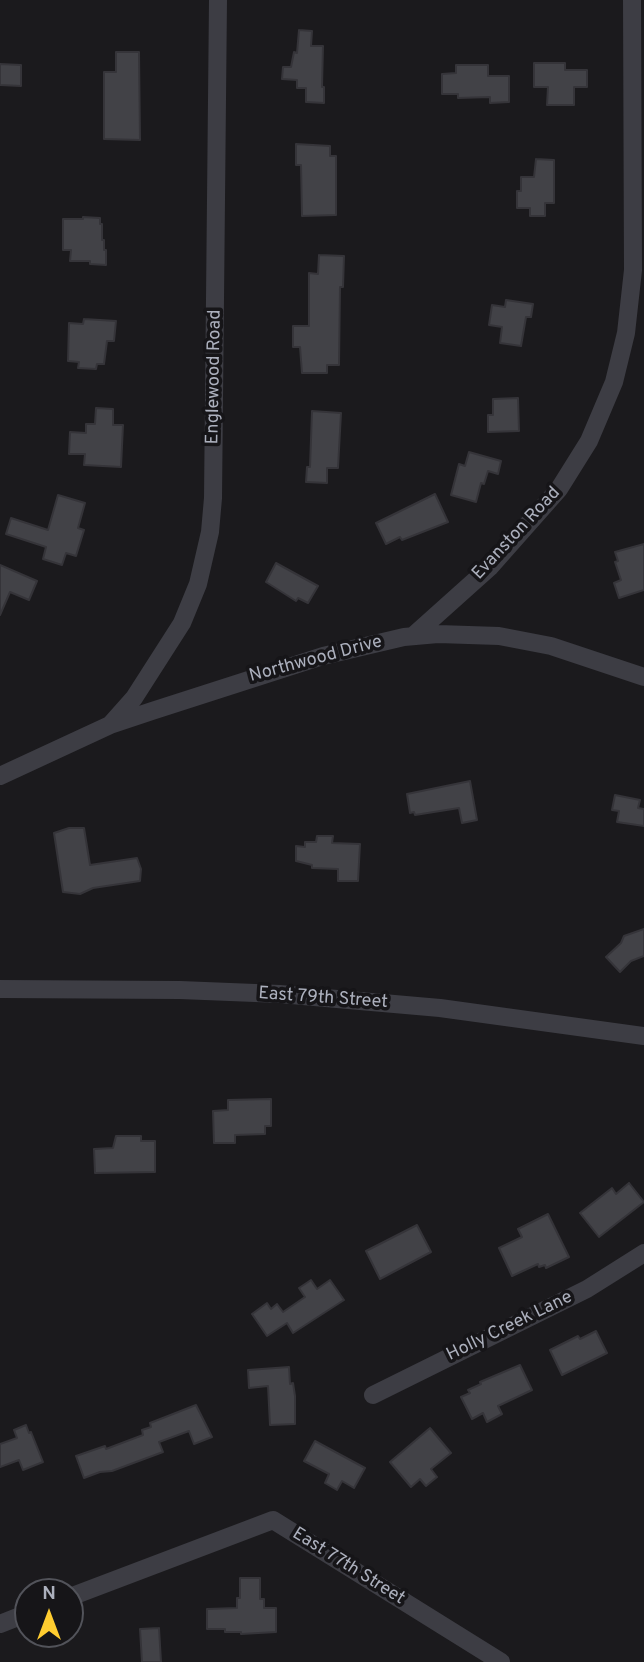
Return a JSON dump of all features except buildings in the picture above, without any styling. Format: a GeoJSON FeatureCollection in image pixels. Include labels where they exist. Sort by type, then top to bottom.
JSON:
{"type":"FeatureCollection","features":[{"type":"Feature","properties":{"kind":"street","name":"Englewood Road"},"geometry":{"type":"LineString","coordinates":[[110,725],[134,698],[182,623],[198,584],[211,532],[214,498],[218,0]]}},
{"type":"Feature","properties":{"kind":"street","name":"Evanston Road"},"geometry":{"type":"LineString","coordinates":[[413,636],[490,567],[559,489],[589,441],[614,382],[626,333],[633,270],[632,0]]}},
{"type":"Feature","properties":{"kind":"street","name":"Northwood Drive"},"geometry":{"type":"LineString","coordinates":[[0,776],[110,725],[323,656],[413,636],[476,634],[521,640],[551,646],[644,677]]}},
{"type":"Feature","properties":{"kind":"street","name":"East 79th Street"},"geometry":{"type":"LineString","coordinates":[[0,989],[180,990],[280,994],[440,1009],[644,1036]]}},
{"type":"Feature","properties":{"kind":"street","name":"Holly Creek Lane"},"geometry":{"type":"LineString","coordinates":[[373,1395],[587,1289],[644,1253]]}},
{"type":"Feature","properties":{"kind":"street","name":"East 77th Street"},"geometry":{"type":"LineString","coordinates":[[84,1592],[273,1520],[500,1662]]}}]}
